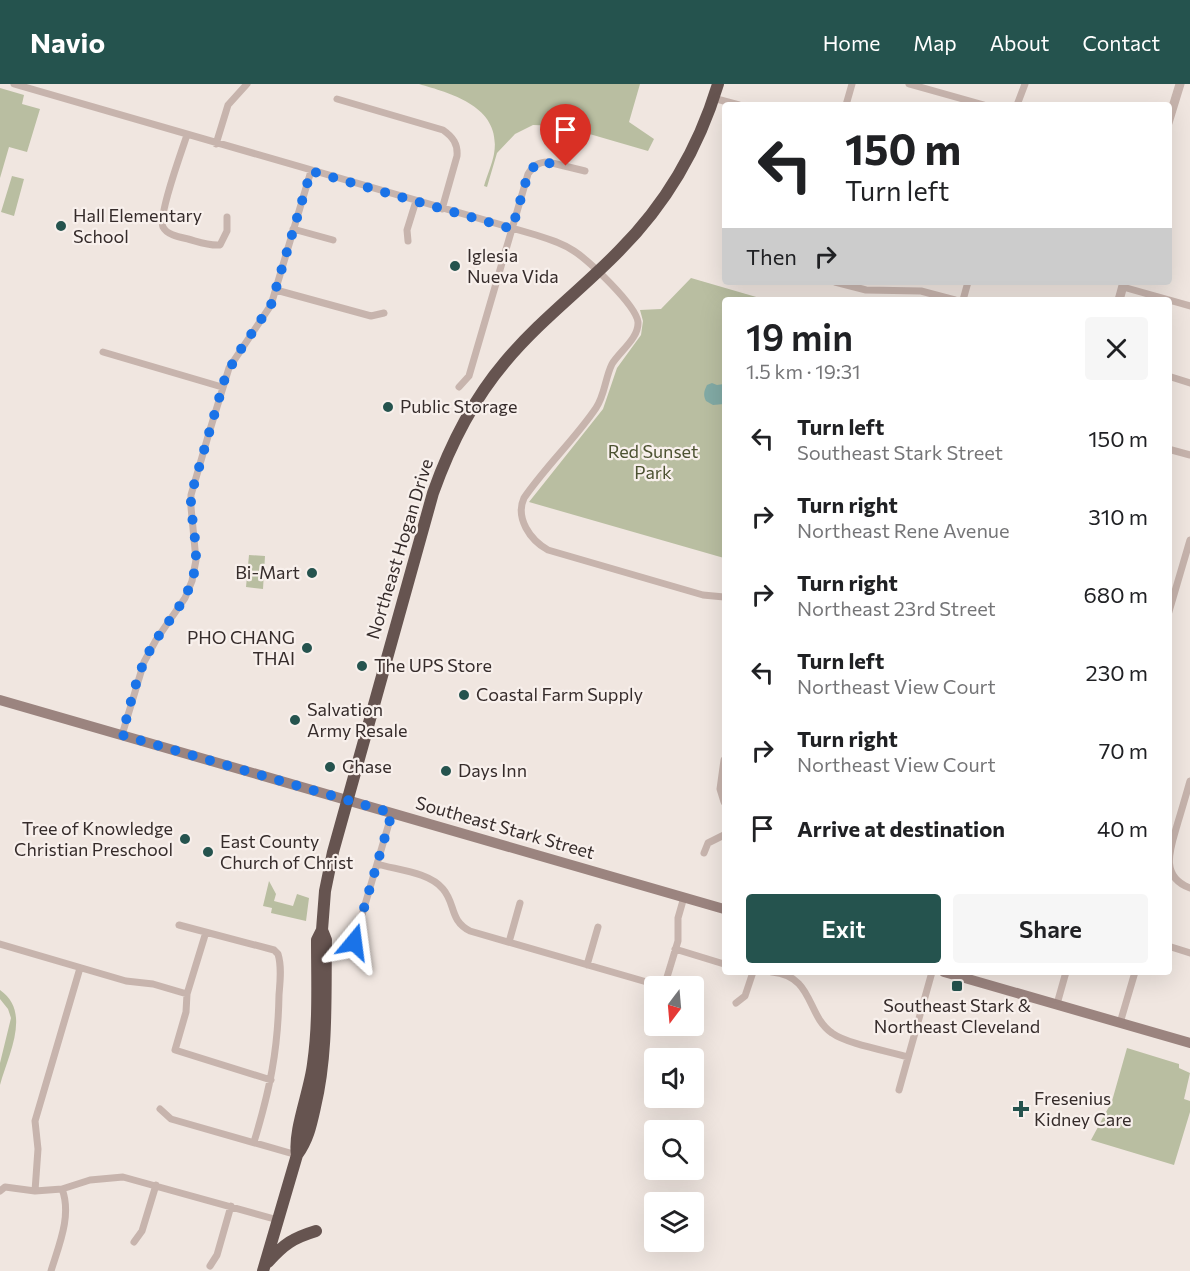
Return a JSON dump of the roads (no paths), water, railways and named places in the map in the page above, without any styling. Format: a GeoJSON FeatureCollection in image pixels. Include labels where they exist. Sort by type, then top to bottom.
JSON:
{"type":"FeatureCollection","features":[{"type":"Feature","properties":{"kind":"highway","name":"Northeast Hogan Drive"},"geometry":{"type":"LineString","coordinates":[[264,1268],[297,1155],[306,1144],[324,1055],[326,940],[322,930],[328,870],[433,493],[457,434],[484,389],[512,353],[639,230],[665,196],[689,155],[718,84]]}},
{"type":"Feature","properties":{"kind":"highway"},"geometry":{"type":"LineString","coordinates":[[264,1268],[282,1247],[295,1238],[316,1231]]}},
{"type":"Feature","properties":{"kind":"main road","name":"Southeast Stark Street"},"geometry":{"type":"LineString","coordinates":[[0,700],[722,908]]}},
{"type":"Feature","properties":{"kind":"main road"},"geometry":{"type":"LineString","coordinates":[[954,975],[1190,1043]]}},
{"type":"Feature","properties":{"kind":"street"},"geometry":{"type":"LineString","coordinates":[[14,84],[32,86],[216,144],[512,229],[562,244],[575,252],[598,271],[635,312],[638,323],[636,333],[611,367],[596,408],[524,498],[521,511],[523,523],[538,544],[548,550],[703,595],[722,597]]}},
{"type":"Feature","properties":{"kind":"street"},"geometry":{"type":"LineString","coordinates":[[216,144],[228,105],[247,84]]}},
{"type":"Feature","properties":{"kind":"street"},"geometry":{"type":"LineString","coordinates":[[847,102],[852,84]]}},
{"type":"Feature","properties":{"kind":"street"},"geometry":{"type":"LineString","coordinates":[[909,84],[973,102]]}},
{"type":"Feature","properties":{"kind":"street"},"geometry":{"type":"LineString","coordinates":[[1018,102],[1025,84]]}},
{"type":"Feature","properties":{"kind":"street"},"geometry":{"type":"LineString","coordinates":[[1172,110],[1180,84]]}},
{"type":"Feature","properties":{"kind":"street"},"geometry":{"type":"LineString","coordinates":[[713,98],[728,102]]}},
{"type":"Feature","properties":{"kind":"street"},"geometry":{"type":"LineString","coordinates":[[337,99],[443,130],[450,135],[458,149],[442,209]]}},
{"type":"Feature","properties":{"kind":"street"},"geometry":{"type":"LineString","coordinates":[[187,135],[164,209],[162,223],[164,229],[172,234],[205,244],[220,245],[227,231],[227,217]]}},
{"type":"Feature","properties":{"kind":"street"},"geometry":{"type":"LineString","coordinates":[[459,387],[469,376],[528,174],[536,164],[548,162],[585,171]]}},
{"type":"Feature","properties":{"kind":"street"},"geometry":{"type":"LineString","coordinates":[[122,735],[144,662],[156,639],[185,598],[192,581],[196,552],[190,507],[191,495],[222,387],[229,368],[266,314],[276,290],[311,171]]}},
{"type":"Feature","properties":{"kind":"street"},"geometry":{"type":"LineString","coordinates":[[408,241],[407,230],[416,201]]}},
{"type":"Feature","properties":{"kind":"street"},"geometry":{"type":"LineString","coordinates":[[293,229],[333,240]]}},
{"type":"Feature","properties":{"kind":"street"},"geometry":{"type":"LineString","coordinates":[[848,285],[874,291],[921,291],[944,297]]}},
{"type":"Feature","properties":{"kind":"street"},"geometry":{"type":"LineString","coordinates":[[1127,285],[1163,297]]}},
{"type":"Feature","properties":{"kind":"street"},"geometry":{"type":"LineString","coordinates":[[276,290],[371,316],[384,313]]}},
{"type":"Feature","properties":{"kind":"street"},"geometry":{"type":"LineString","coordinates":[[1172,300],[1190,306]]}},
{"type":"Feature","properties":{"kind":"street"},"geometry":{"type":"LineString","coordinates":[[103,352],[222,387]]}},
{"type":"Feature","properties":{"kind":"street"},"geometry":{"type":"LineString","coordinates":[[1172,377],[1190,382]]}},
{"type":"Feature","properties":{"kind":"street"},"geometry":{"type":"LineString","coordinates":[[1172,450],[1190,455]]}},
{"type":"Feature","properties":{"kind":"street"},"geometry":{"type":"LineString","coordinates":[[1172,601],[1190,540]]}},
{"type":"Feature","properties":{"kind":"street"},"geometry":{"type":"LineString","coordinates":[[1172,843],[1190,781]]}},
{"type":"Feature","properties":{"kind":"street"},"geometry":{"type":"LineString","coordinates":[[347,954],[354,942],[392,813]]}},
{"type":"Feature","properties":{"kind":"street"},"geometry":{"type":"LineString","coordinates":[[1172,824],[1177,825]]}},
{"type":"Feature","properties":{"kind":"street"},"geometry":{"type":"LineString","coordinates":[[704,853],[708,843],[722,836]]}},
{"type":"Feature","properties":{"kind":"street"},"geometry":{"type":"LineString","coordinates":[[377,864],[432,880],[447,895],[451,918],[470,931],[644,981]]}},
{"type":"Feature","properties":{"kind":"street"},"geometry":{"type":"LineString","coordinates":[[1172,872],[1175,878],[1190,888]]}},
{"type":"Feature","properties":{"kind":"street"},"geometry":{"type":"LineString","coordinates":[[667,976],[675,949],[678,918],[684,897]]}},
{"type":"Feature","properties":{"kind":"street"},"geometry":{"type":"LineString","coordinates":[[509,942],[520,903]]}},
{"type":"Feature","properties":{"kind":"street"},"geometry":{"type":"LineString","coordinates":[[179,925],[274,950],[278,954],[279,1018],[271,1080],[254,1142]]}},
{"type":"Feature","properties":{"kind":"street"},"geometry":{"type":"LineString","coordinates":[[587,965],[598,927]]}},
{"type":"Feature","properties":{"kind":"street"},"geometry":{"type":"LineString","coordinates":[[206,932],[187,994],[186,1012],[175,1050],[271,1080]]}},
{"type":"Feature","properties":{"kind":"street"},"geometry":{"type":"LineString","coordinates":[[0,944],[126,981],[153,984],[187,994]]}},
{"type":"Feature","properties":{"kind":"street"},"geometry":{"type":"LineString","coordinates":[[1172,947],[1190,953]]}},
{"type":"Feature","properties":{"kind":"street"},"geometry":{"type":"LineString","coordinates":[[675,949],[722,963]]}},
{"type":"Feature","properties":{"kind":"street"},"geometry":{"type":"LineString","coordinates":[[35,1191],[38,1149],[35,1121],[80,968]]}},
{"type":"Feature","properties":{"kind":"street"},"geometry":{"type":"LineString","coordinates":[[736,1003],[745,996],[752,975]]}},
{"type":"Feature","properties":{"kind":"street"},"geometry":{"type":"LineString","coordinates":[[781,975],[792,979],[809,996],[818,1018],[835,1035],[908,1057]]}},
{"type":"Feature","properties":{"kind":"street"},"geometry":{"type":"LineString","coordinates":[[899,1090],[931,975]]}},
{"type":"Feature","properties":{"kind":"street"},"geometry":{"type":"LineString","coordinates":[[1056,1004],[1065,975]]}},
{"type":"Feature","properties":{"kind":"street"},"geometry":{"type":"LineString","coordinates":[[1120,1023],[1134,975]]}},
{"type":"Feature","properties":{"kind":"street"},"geometry":{"type":"LineString","coordinates":[[809,996],[816,991]]}},
{"type":"Feature","properties":{"kind":"street"},"geometry":{"type":"LineString","coordinates":[[160,1109],[171,1119],[297,1155]]}},
{"type":"Feature","properties":{"kind":"street"},"geometry":{"type":"LineString","coordinates":[[0,1191],[5,1187],[35,1191],[62,1189],[104,1178],[123,1177],[278,1220]]}},
{"type":"Feature","properties":{"kind":"street"},"geometry":{"type":"LineString","coordinates":[[134,1242],[142,1231],[156,1185]]}},
{"type":"Feature","properties":{"kind":"street"},"geometry":{"type":"LineString","coordinates":[[51,1271],[66,1216],[66,1203],[62,1189]]}},
{"type":"Feature","properties":{"kind":"street"},"geometry":{"type":"LineString","coordinates":[[210,1266],[217,1255],[231,1206]]}},
{"type":"Feature","properties":{"kind":"water"},"geometry":{"type":"Polygon","coordinates":[[[722,384],[722,404],[713,405],[706,401],[704,395],[707,385],[722,384]]]}},
{"type":"Feature","properties":{"kind":"place","name":"Hall Elementary School"},"geometry":{"type":"Point","coordinates":[61,226]}},
{"type":"Feature","properties":{"kind":"place","name":"Iglesia Nueva Vida"},"geometry":{"type":"Point","coordinates":[455,266]}},
{"type":"Feature","properties":{"kind":"place","name":"Public Storage"},"geometry":{"type":"Point","coordinates":[388,407]}},
{"type":"Feature","properties":{"kind":"place","name":"Bi-Mart"},"geometry":{"type":"Point","coordinates":[312,573]}},
{"type":"Feature","properties":{"kind":"place","name":"PHO CHANG THAI"},"geometry":{"type":"Point","coordinates":[307,648]}},
{"type":"Feature","properties":{"kind":"place","name":"The UPS Store"},"geometry":{"type":"Point","coordinates":[362,666]}},
{"type":"Feature","properties":{"kind":"place","name":"Coastal Farm Supply"},"geometry":{"type":"Point","coordinates":[464,695]}},
{"type":"Feature","properties":{"kind":"place","name":"Salvation Army Resale"},"geometry":{"type":"Point","coordinates":[295,720]}},
{"type":"Feature","properties":{"kind":"place","name":"Chase"},"geometry":{"type":"Point","coordinates":[330,767]}},
{"type":"Feature","properties":{"kind":"place","name":"Days Inn"},"geometry":{"type":"Point","coordinates":[446,771]}},
{"type":"Feature","properties":{"kind":"place","name":"Tree of Knowledge Christian Preschool"},"geometry":{"type":"Point","coordinates":[185,839]}},
{"type":"Feature","properties":{"kind":"place","name":"East County Church of Christ"},"geometry":{"type":"Point","coordinates":[208,852]}},
{"type":"Feature","properties":{"kind":"place","name":"Southeast Stark & Northeast Cleveland"},"geometry":{"type":"Point","coordinates":[957,986]}},
{"type":"Feature","properties":{"kind":"place","name":"Fresenius Kidney Care"},"geometry":{"type":"Point","coordinates":[1021,1109]}},
{"type":"Feature","properties":{"kind":"park label","name":"Red Sunset Park"},"geometry":{"type":"Point","coordinates":[653,462]}}]}
